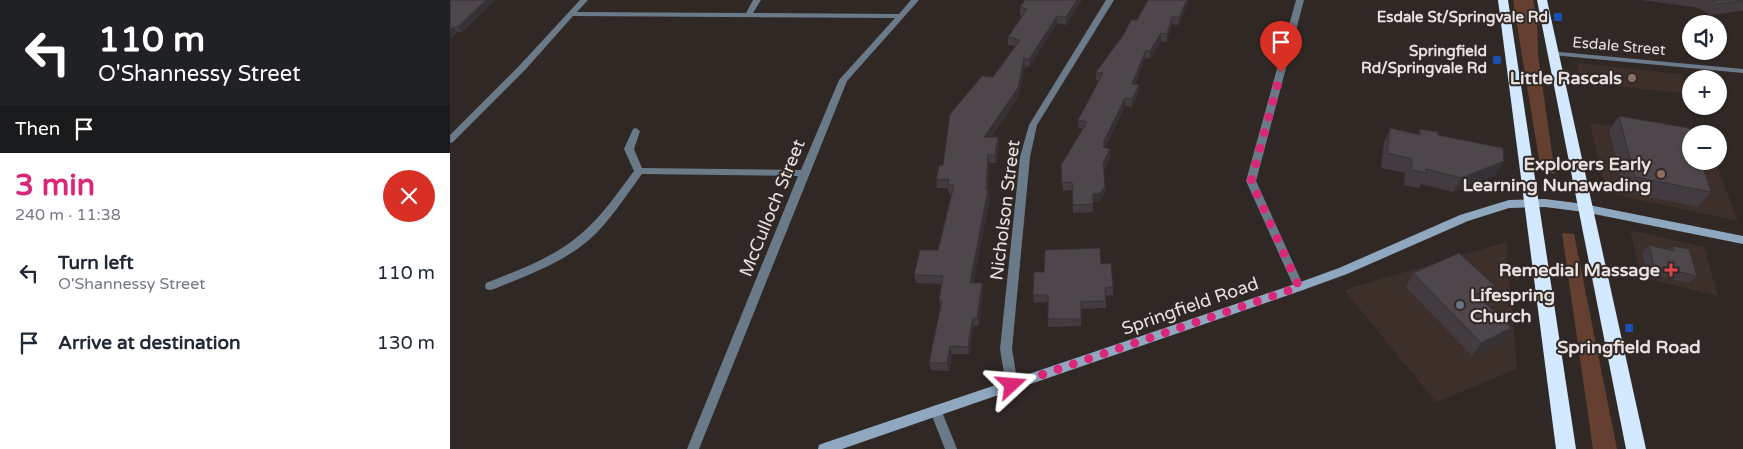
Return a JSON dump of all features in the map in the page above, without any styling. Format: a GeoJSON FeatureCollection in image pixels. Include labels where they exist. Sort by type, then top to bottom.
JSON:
{"type":"FeatureCollection","features":[{"type":"Feature","properties":{"kind":"highway"},"geometry":{"type":"LineString","coordinates":[[1503,0],[1566,449]]}},
{"type":"Feature","properties":{"kind":"highway"},"geometry":{"type":"LineString","coordinates":[[1542,0],[1584,208],[1636,449]]}},
{"type":"Feature","properties":{"kind":"main road","name":"Springfield Road"},"geometry":{"type":"LineString","coordinates":[[824,449],[1299,287],[1343,271],[1464,218],[1499,206],[1531,203],[1584,208],[1743,240]]}},
{"type":"Feature","properties":{"kind":"street"},"geometry":{"type":"LineString","coordinates":[[452,135],[522,68],[584,0]]}},
{"type":"Feature","properties":{"kind":"street"},"geometry":{"type":"LineString","coordinates":[[748,15],[757,0]]}},
{"type":"Feature","properties":{"kind":"street","name":"McCulloch Street"},"geometry":{"type":"LineString","coordinates":[[693,449],[843,80],[915,0]]}},
{"type":"Feature","properties":{"kind":"street","name":"Nicholson Street"},"geometry":{"type":"LineString","coordinates":[[1012,385],[1006,349],[1027,149],[1033,126],[1110,0]]}},
{"type":"Feature","properties":{"kind":"street"},"geometry":{"type":"LineString","coordinates":[[1299,287],[1251,181],[1300,0]]}},
{"type":"Feature","properties":{"kind":"street"},"geometry":{"type":"LineString","coordinates":[[572,14],[899,16]]}},
{"type":"Feature","properties":{"kind":"street","name":"Esdale Street"},"geometry":{"type":"LineString","coordinates":[[1552,53],[1743,71]]}},
{"type":"Feature","properties":{"kind":"street"},"geometry":{"type":"LineString","coordinates":[[636,131],[629,149],[639,171]]}},
{"type":"Feature","properties":{"kind":"street"},"geometry":{"type":"LineString","coordinates":[[639,171],[804,173]]}},
{"type":"Feature","properties":{"kind":"street"},"geometry":{"type":"LineString","coordinates":[[490,286],[531,269],[577,243],[608,212],[639,171]]}},
{"type":"Feature","properties":{"kind":"street"},"geometry":{"type":"LineString","coordinates":[[936,411],[951,449]]}},
{"type":"Feature","properties":{"kind":"shaded area"},"geometry":{"type":"Polygon","coordinates":[[[1513,0],[1533,0],[1537,19],[1538,55],[1555,174],[1541,171],[1513,0]]]}},
{"type":"Feature","properties":{"kind":"shaded area","name":"Little Rascals"},"geometry":{"type":"Polygon","coordinates":[[[1577,63],[1681,74],[1682,93],[1581,82],[1577,63]]]}},
{"type":"Feature","properties":{"kind":"shaded area","name":"Explorers Early Learning Nunawading"},"geometry":{"type":"Polygon","coordinates":[[[1590,123],[1682,137],[1682,170],[1718,170],[1738,221],[1617,195],[1605,187],[1590,123]]]}},
{"type":"Feature","properties":{"kind":"shaded area"},"geometry":{"type":"Polygon","coordinates":[[[1630,230],[1704,247],[1718,296],[1641,277],[1630,230]]]}},
{"type":"Feature","properties":{"kind":"shaded area"},"geometry":{"type":"Polygon","coordinates":[[[1562,233],[1574,234],[1617,449],[1593,449],[1562,233]]]}},
{"type":"Feature","properties":{"kind":"shaded area"},"geometry":{"type":"Polygon","coordinates":[[[1506,242],[1517,369],[1436,402],[1344,290],[1506,242]]]}},
{"type":"Feature","properties":{"kind":"building"},"geometry":{"type":"Polygon","coordinates":[[[450,0],[486,0],[458,27],[453,27],[450,30],[450,0]]]}},
{"type":"Feature","properties":{"kind":"building"},"geometry":{"type":"Polygon","coordinates":[[[1025,0],[1077,0],[1066,17],[1057,16],[1029,59],[1024,58],[1018,88],[984,137],[998,137],[995,155],[988,155],[986,190],[988,190],[970,283],[982,283],[977,318],[973,318],[968,347],[950,346],[947,363],[929,363],[942,300],[939,300],[943,276],[914,275],[920,250],[938,250],[954,185],[948,185],[949,179],[936,180],[939,166],[943,165],[950,114],[982,76],[993,77],[1020,40],[1008,37],[1027,9],[1020,7],[1025,0]]]}},
{"type":"Feature","properties":{"kind":"building"},"geometry":{"type":"Polygon","coordinates":[[[1148,0],[1187,0],[1179,17],[1172,17],[1167,34],[1161,33],[1150,51],[1146,50],[1132,84],[1139,85],[1132,99],[1125,98],[1103,143],[1105,143],[1103,147],[1110,149],[1103,163],[1105,186],[1100,193],[1093,194],[1093,204],[1073,205],[1072,182],[1062,183],[1061,165],[1087,122],[1078,120],[1103,73],[1096,72],[1124,34],[1131,20],[1137,20],[1148,0]]]}},
{"type":"Feature","properties":{"kind":"building"},"geometry":{"type":"Polygon","coordinates":[[[1712,0],[1743,0],[1743,1],[1718,4],[1712,0]]]}},
{"type":"Feature","properties":{"kind":"building"},"geometry":{"type":"Polygon","coordinates":[[[1619,116],[1682,127],[1682,170],[1704,170],[1711,192],[1635,177],[1619,116]]]}},
{"type":"Feature","properties":{"kind":"building"},"geometry":{"type":"Polygon","coordinates":[[[1390,128],[1420,135],[1420,129],[1438,132],[1438,135],[1503,148],[1504,161],[1461,178],[1426,169],[1426,173],[1411,170],[1412,159],[1387,153],[1390,128]]]}},
{"type":"Feature","properties":{"kind":"building"},"geometry":{"type":"Polygon","coordinates":[[[1649,245],[1674,251],[1673,246],[1689,249],[1697,276],[1654,266],[1649,245]]]}},
{"type":"Feature","properties":{"kind":"building"},"geometry":{"type":"Polygon","coordinates":[[[1100,248],[1101,264],[1111,263],[1113,287],[1105,288],[1106,301],[1081,302],[1081,319],[1048,319],[1048,295],[1033,295],[1034,272],[1044,272],[1045,250],[1100,248]]]}},
{"type":"Feature","properties":{"kind":"building"},"geometry":{"type":"Polygon","coordinates":[[[1459,253],[1495,286],[1476,294],[1511,328],[1481,343],[1413,273],[1459,253]]]}},
{"type":"Feature","properties":{"kind":"place","name":"Esdale St/Springvale Rd"},"geometry":{"type":"Point","coordinates":[1558,17]}},
{"type":"Feature","properties":{"kind":"place","name":"Springfield Rd/Springvale Rd"},"geometry":{"type":"Point","coordinates":[1497,60]}},
{"type":"Feature","properties":{"kind":"place","name":"Little Rascals"},"geometry":{"type":"Point","coordinates":[1632,78]}},
{"type":"Feature","properties":{"kind":"place","name":"Explorers Early Learning Nunawading"},"geometry":{"type":"Point","coordinates":[1661,174]}},
{"type":"Feature","properties":{"kind":"place","name":"Remedial Massage"},"geometry":{"type":"Point","coordinates":[1671,270]}},
{"type":"Feature","properties":{"kind":"place","name":"Lifespring Church"},"geometry":{"type":"Point","coordinates":[1460,305]}},
{"type":"Feature","properties":{"kind":"place","name":"Springfield Road"},"geometry":{"type":"Point","coordinates":[1629,328]}},
{"type":"Feature","properties":{"kind":"route"},"geometry":{"type":"LineString","coordinates":[[1012,385],[1299,287],[1251,181],[1281,72]]}}]}
